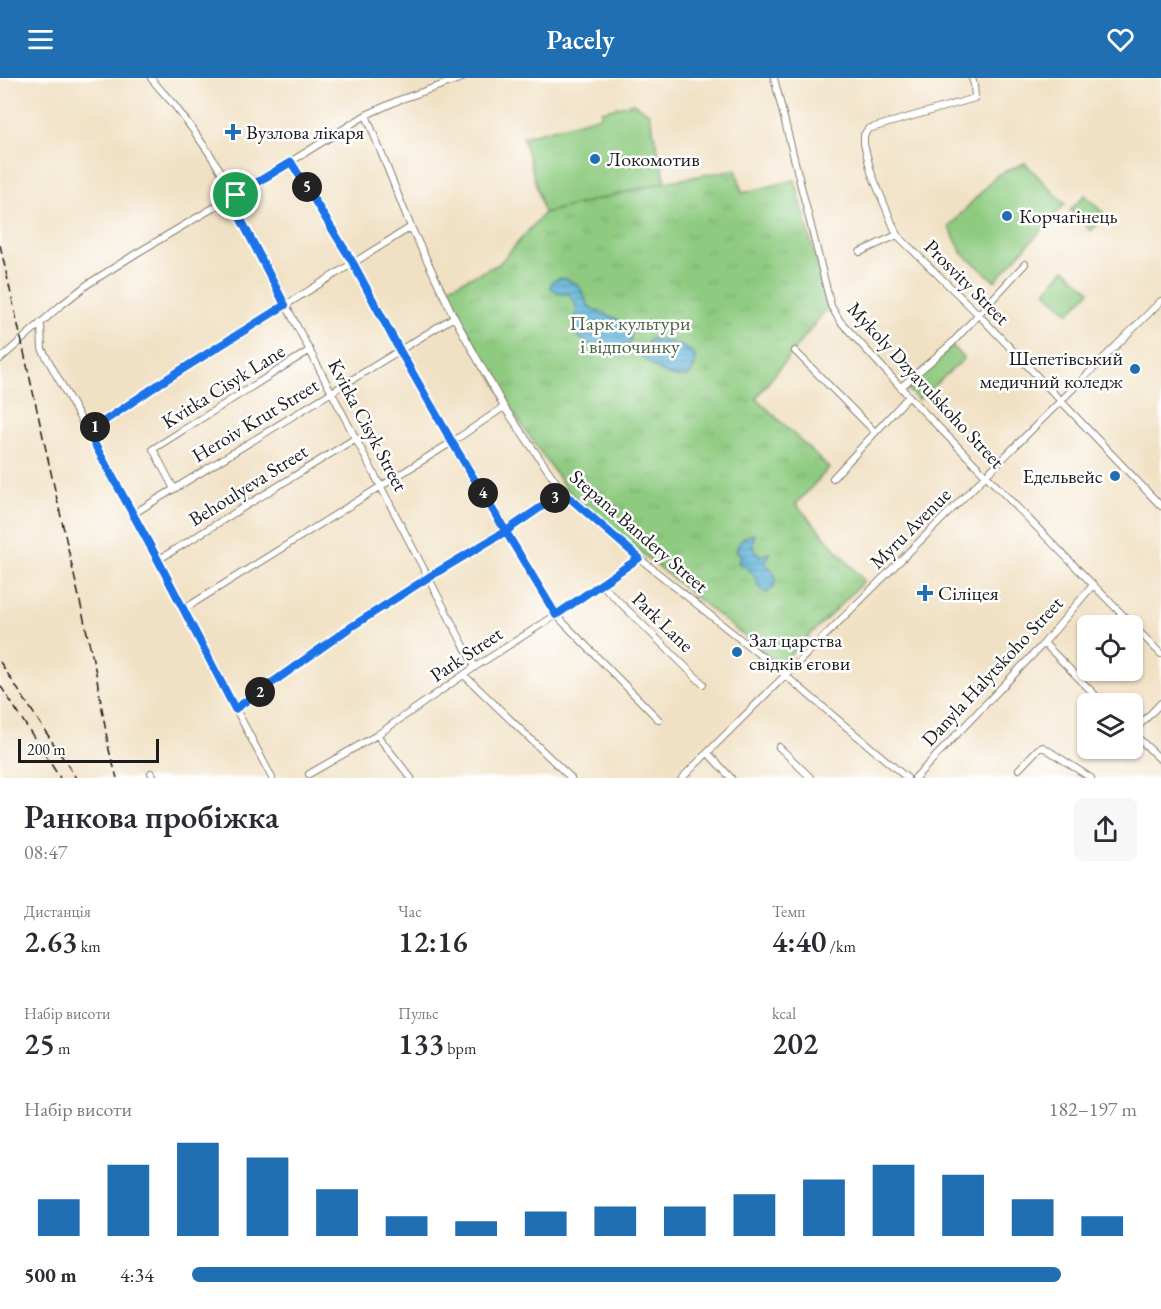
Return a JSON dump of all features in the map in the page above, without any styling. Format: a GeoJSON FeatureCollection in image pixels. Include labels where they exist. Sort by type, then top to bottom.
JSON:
{"type":"FeatureCollection","features":[{"type":"Feature","properties":{"kind":"street","name":"Kvitka Cisyk Street"},"geometry":{"type":"LineString","coordinates":[[151,78],[169,98],[208,151],[233,196],[285,305],[475,667]]}},
{"type":"Feature","properties":{"kind":"street"},"geometry":{"type":"LineString","coordinates":[[0,359],[88,284],[366,115],[399,100],[462,78]]}},
{"type":"Feature","properties":{"kind":"street","name":"Mykoly Dzyavulskoho Street"},"geometry":{"type":"LineString","coordinates":[[774,78],[831,306],[840,321],[909,396],[1161,654]]}},
{"type":"Feature","properties":{"kind":"street","name":"Prosvity Street"},"geometry":{"type":"LineString","coordinates":[[972,78],[975,98],[868,129],[864,135],[871,172],[897,235],[978,314],[1161,507]]}},
{"type":"Feature","properties":{"kind":"street","name":"Stepana Bandery Street"},"geometry":{"type":"LineString","coordinates":[[366,115],[411,227],[454,317],[504,407],[563,492],[639,558],[785,675],[907,778]]}},
{"type":"Feature","properties":{"kind":"street"},"geometry":{"type":"LineString","coordinates":[[291,162],[353,263],[452,442],[556,615],[659,720]]}},
{"type":"Feature","properties":{"kind":"street"},"geometry":{"type":"LineString","coordinates":[[88,432],[162,382],[411,227]]}},
{"type":"Feature","properties":{"kind":"street"},"geometry":{"type":"LineString","coordinates":[[860,252],[897,235]]}},
{"type":"Feature","properties":{"kind":"street"},"geometry":{"type":"LineString","coordinates":[[901,387],[952,343],[1025,264]]}},
{"type":"Feature","properties":{"kind":"street","name":"Myru Avenue"},"geometry":{"type":"LineString","coordinates":[[682,778],[1161,301]]}},
{"type":"Feature","properties":{"kind":"street","name":"Heroiv Krut Street"},"geometry":{"type":"LineString","coordinates":[[133,514],[454,317]]}},
{"type":"Feature","properties":{"kind":"street"},"geometry":{"type":"LineString","coordinates":[[41,323],[42,349],[158,560],[272,778]]}},
{"type":"Feature","properties":{"kind":"street","name":"Kvitka Cisyk Lane"},"geometry":{"type":"LineString","coordinates":[[174,489],[153,449],[310,350]]}},
{"type":"Feature","properties":{"kind":"street"},"geometry":{"type":"LineString","coordinates":[[795,351],[875,432]]}},
{"type":"Feature","properties":{"kind":"street"},"geometry":{"type":"LineString","coordinates":[[833,478],[909,396]]}},
{"type":"Feature","properties":{"kind":"street"},"geometry":{"type":"LineString","coordinates":[[184,609],[452,442],[504,407]]}},
{"type":"Feature","properties":{"kind":"street","name":"Behoulyeva Street"},"geometry":{"type":"LineString","coordinates":[[158,560],[356,438]]}},
{"type":"Feature","properties":{"kind":"street"},"geometry":{"type":"LineString","coordinates":[[235,709],[348,629],[506,531],[563,492]]}},
{"type":"Feature","properties":{"kind":"street","name":"Park Street"},"geometry":{"type":"LineString","coordinates":[[309,774],[377,735],[639,558]]}},
{"type":"Feature","properties":{"kind":"street","name":"Park Lane"},"geometry":{"type":"LineString","coordinates":[[601,584],[703,684]]}},
{"type":"Feature","properties":{"kind":"street","name":"Danyla Halytskoho Street"},"geometry":{"type":"LineString","coordinates":[[915,778],[1044,643],[1093,585]]}},
{"type":"Feature","properties":{"kind":"street"},"geometry":{"type":"LineString","coordinates":[[1044,643],[1093,693]]}},
{"type":"Feature","properties":{"kind":"street"},"geometry":{"type":"LineString","coordinates":[[464,675],[571,778]]}},
{"type":"Feature","properties":{"kind":"street"},"geometry":{"type":"LineString","coordinates":[[1143,722],[1161,703]]}},
{"type":"Feature","properties":{"kind":"street"},"geometry":{"type":"LineString","coordinates":[[377,735],[411,778]]}},
{"type":"Feature","properties":{"kind":"street"},"geometry":{"type":"LineString","coordinates":[[1143,742],[1161,760]]}},
{"type":"Feature","properties":{"kind":"street"},"geometry":{"type":"LineString","coordinates":[[779,747],[811,778]]}},
{"type":"Feature","properties":{"kind":"street"},"geometry":{"type":"LineString","coordinates":[[1019,769],[1038,748],[1043,747],[1091,778]]}},
{"type":"Feature","properties":{"kind":"street"},"geometry":{"type":"LineString","coordinates":[[708,753],[731,778]]}},
{"type":"Feature","properties":{"kind":"green space","name":"Локомотив"},"geometry":{"type":"Polygon","coordinates":[[[633,103],[649,113],[666,182],[544,213],[523,137],[601,116],[601,111],[633,103]]]}},
{"type":"Feature","properties":{"kind":"green space","name":"Корчагінець"},"geometry":{"type":"Polygon","coordinates":[[[1025,163],[1065,204],[995,281],[962,253],[949,227],[997,175],[1025,163]]]}},
{"type":"Feature","properties":{"kind":"green space","name":"Парк культури і відпочинку"},"geometry":{"type":"Polygon","coordinates":[[[736,169],[742,193],[795,180],[828,307],[756,398],[829,468],[796,504],[864,581],[780,665],[566,489],[508,405],[445,289],[499,264],[544,213],[666,182],[736,169]]]}},
{"type":"Feature","properties":{"kind":"green space"},"geometry":{"type":"Polygon","coordinates":[[[1085,195],[1106,216],[1091,231],[1070,210],[1085,195]]]}},
{"type":"Feature","properties":{"kind":"green space"},"geometry":{"type":"Polygon","coordinates":[[[1065,269],[1090,291],[1069,313],[1045,291],[1065,269]]]}},
{"type":"Feature","properties":{"kind":"green space"},"geometry":{"type":"Polygon","coordinates":[[[951,345],[964,359],[918,400],[906,387],[907,383],[951,345]]]}},
{"type":"Feature","properties":{"kind":"water"},"geometry":{"type":"Polygon","coordinates":[[[561,278],[577,285],[588,305],[593,309],[631,328],[627,348],[618,353],[606,353],[576,335],[575,303],[569,294],[560,294],[550,287],[552,281],[561,278]]]}},
{"type":"Feature","properties":{"kind":"water"},"geometry":{"type":"Polygon","coordinates":[[[650,339],[668,342],[690,351],[694,355],[695,364],[689,376],[669,375],[646,360],[641,355],[642,349],[650,339]]]}},
{"type":"Feature","properties":{"kind":"water"},"geometry":{"type":"Polygon","coordinates":[[[755,534],[752,545],[760,556],[770,553],[765,564],[771,568],[776,578],[774,586],[767,593],[758,587],[752,572],[738,563],[741,556],[736,550],[739,543],[743,538],[755,534]]]}},
{"type":"Feature","properties":{"kind":"railway"},"geometry":{"type":"LineString","coordinates":[[0,245],[96,673],[109,750],[117,778]]}},
{"type":"Feature","properties":{"kind":"railway"},"geometry":{"type":"LineString","coordinates":[[0,662],[76,778]]}},
{"type":"Feature","properties":{"kind":"railway"},"geometry":{"type":"LineString","coordinates":[[0,685],[60,778]]}},
{"type":"Feature","properties":{"kind":"place","name":"Вузлова лікаря"},"geometry":{"type":"Point","coordinates":[233,132]}},
{"type":"Feature","properties":{"kind":"place","name":"Локомотив"},"geometry":{"type":"Point","coordinates":[595,159]}},
{"type":"Feature","properties":{"kind":"place","name":"Корчагінець"},"geometry":{"type":"Point","coordinates":[1007,216]}},
{"type":"Feature","properties":{"kind":"place","name":"Шепетівський медичний коледж"},"geometry":{"type":"Point","coordinates":[1135,369]}},
{"type":"Feature","properties":{"kind":"place","name":"Едельвейс"},"geometry":{"type":"Point","coordinates":[1115,476]}},
{"type":"Feature","properties":{"kind":"place","name":"Сіліцея"},"geometry":{"type":"Point","coordinates":[925,593]}},
{"type":"Feature","properties":{"kind":"place","name":"Зал царства свідків єгови"},"geometry":{"type":"Point","coordinates":[737,652]}},
{"type":"Feature","properties":{"kind":"route"},"geometry":{"type":"LineString","coordinates":[[236,195],[230,198],[285,305],[162,382],[88,432],[158,560],[235,709],[348,629],[506,531],[563,492],[639,558],[556,615],[506,531],[452,442],[353,263],[291,162],[236,195]]}}]}
